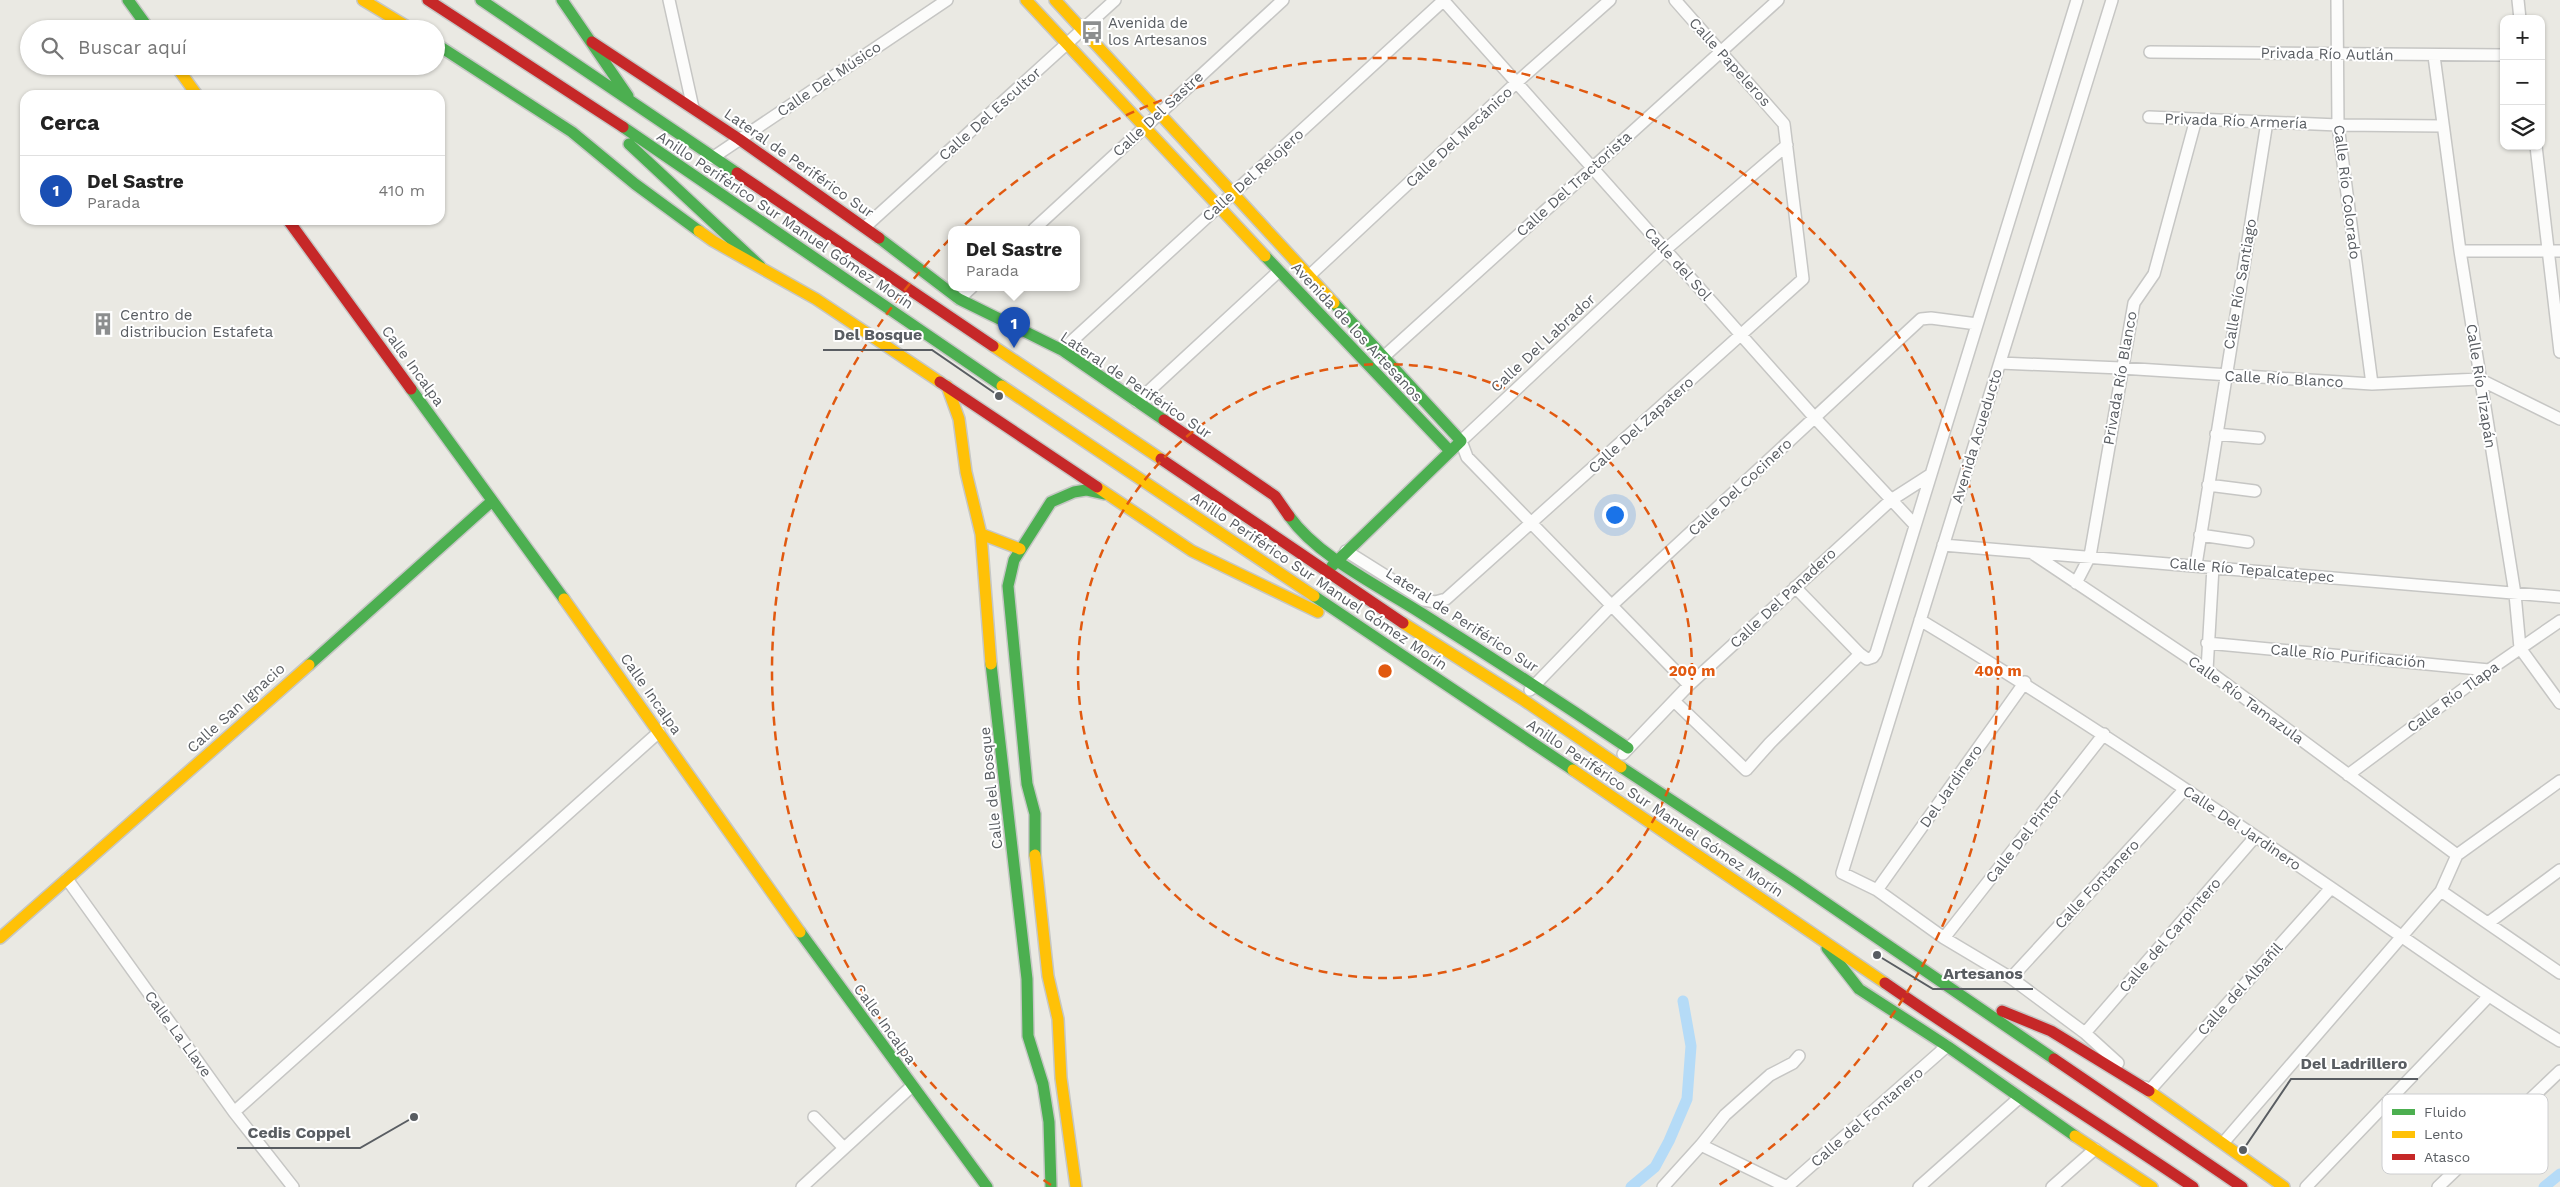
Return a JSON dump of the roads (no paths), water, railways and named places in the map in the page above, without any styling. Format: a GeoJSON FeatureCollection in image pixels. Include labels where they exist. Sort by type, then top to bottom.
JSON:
{"type":"FeatureCollection","features":[{"type":"Feature","properties":{"kind":"main road"},"geometry":{"type":"LineString","coordinates":[[128,0],[142,20]]}},
{"type":"Feature","properties":{"kind":"main road"},"geometry":{"type":"LineString","coordinates":[[363,0],[396,20]]}},
{"type":"Feature","properties":{"kind":"main road","name":"Anillo Periférico Sur Manuel Gómez Morín"},"geometry":{"type":"LineString","coordinates":[[428,0],[578,96],[1970,1042],[2080,1111],[2193,1187]]}},
{"type":"Feature","properties":{"kind":"main road","name":"Anillo Periférico Sur Manuel Gómez Morín"},"geometry":{"type":"LineString","coordinates":[[481,0],[712,158],[1412,629],[1522,699],[1697,819],[1794,880],[2242,1187]]}},
{"type":"Feature","properties":{"kind":"main road"},"geometry":{"type":"LineString","coordinates":[[562,0],[632,102]]}},
{"type":"Feature","properties":{"kind":"main road","name":"Avenida de los Artesanos"},"geometry":{"type":"LineString","coordinates":[[1026,0],[1370,369],[1450,451]]}},
{"type":"Feature","properties":{"kind":"main road","name":"Avenida de los Artesanos"},"geometry":{"type":"LineString","coordinates":[[1055,0],[1461,440]]}},
{"type":"Feature","properties":{"kind":"main road","name":"Lateral de Periférico Sur"},"geometry":{"type":"LineString","coordinates":[[592,42],[739,139],[865,227],[948,291]]}},
{"type":"Feature","properties":{"kind":"main road"},"geometry":{"type":"LineString","coordinates":[[445,50],[572,132],[635,184],[713,241],[816,299],[1192,551],[1386,644]]}},
{"type":"Feature","properties":{"kind":"main road"},"geometry":{"type":"LineString","coordinates":[[183,75],[193,90]]}},
{"type":"Feature","properties":{"kind":"main road"},"geometry":{"type":"LineString","coordinates":[[578,96],[760,266]]}},
{"type":"Feature","properties":{"kind":"main road","name":"Calle Incalpa"},"geometry":{"type":"LineString","coordinates":[[292,225],[534,556],[912,1086],[987,1187]]}},
{"type":"Feature","properties":{"kind":"main road","name":"Lateral de Periférico Sur"},"geometry":{"type":"LineString","coordinates":[[949,291],[959,299],[1062,350],[1275,496],[1298,528],[1628,748]]}},
{"type":"Feature","properties":{"kind":"main road","name":"Calle del Bosque"},"geometry":{"type":"LineString","coordinates":[[947,386],[959,419],[966,472],[981,534],[988,634],[1027,979],[1027,1022],[1030,1044],[1044,1084],[1049,1123],[1052,1162],[1050,1187]]}},
{"type":"Feature","properties":{"kind":"main road","name":"Calle Del Labrador"},"geometry":{"type":"LineString","coordinates":[[1327,571],[1461,440]]}},
{"type":"Feature","properties":{"kind":"main road"},"geometry":{"type":"LineString","coordinates":[[1076,1187],[1061,1078],[1058,1019],[1048,976],[1035,868],[1035,814],[1027,784],[1014,666],[1008,586],[1014,560],[1051,502],[1074,492],[1086,490],[1107,495]]}},
{"type":"Feature","properties":{"kind":"main road","name":"Calle San Ignacio"},"geometry":{"type":"LineString","coordinates":[[0,938],[492,500]]}},
{"type":"Feature","properties":{"kind":"main road"},"geometry":{"type":"LineString","coordinates":[[981,534],[1020,549]]}},
{"type":"Feature","properties":{"kind":"main road"},"geometry":{"type":"LineString","coordinates":[[1821,940],[1859,989],[1947,1046],[2019,1098],[2152,1187]]}},
{"type":"Feature","properties":{"kind":"main road"},"geometry":{"type":"LineString","coordinates":[[1968,998],[2052,1031],[2148,1091],[2224,1142],[2284,1187]]}},
{"type":"Feature","properties":{"kind":"street"},"geometry":{"type":"LineString","coordinates":[[669,0],[692,108]]}},
{"type":"Feature","properties":{"kind":"street","name":"Calle Del Músico"},"geometry":{"type":"LineString","coordinates":[[712,158],[946,0]]}},
{"type":"Feature","properties":{"kind":"street","name":"Calle Del Escultor"},"geometry":{"type":"LineString","coordinates":[[865,227],[1115,0]]}},
{"type":"Feature","properties":{"kind":"street","name":"Calle Del Sastre"},"geometry":{"type":"LineString","coordinates":[[1037,226],[1283,0]]}},
{"type":"Feature","properties":{"kind":"street","name":"Calle del Sol"},"geometry":{"type":"LineString","coordinates":[[1444,0],[1815,418],[1915,525]]}},
{"type":"Feature","properties":{"kind":"street","name":"Calle Del Relojero"},"geometry":{"type":"LineString","coordinates":[[1062,350],[1444,0]]}},
{"type":"Feature","properties":{"kind":"street","name":"Calle Del Mecánico"},"geometry":{"type":"LineString","coordinates":[[1310,275],[1516,83],[1610,0]]}},
{"type":"Feature","properties":{"kind":"street","name":"Calle Papeleros"},"geometry":{"type":"LineString","coordinates":[[1675,0],[1784,124]]}},
{"type":"Feature","properties":{"kind":"street","name":"Calle Del Tractorista"},"geometry":{"type":"LineString","coordinates":[[1370,369],[1778,0]]}},
{"type":"Feature","properties":{"kind":"street"},"geometry":{"type":"LineString","coordinates":[[1795,587],[1860,654],[1867,658],[1873,658],[2077,0]]}},
{"type":"Feature","properties":{"kind":"street","name":"Avenida Acueducto"},"geometry":{"type":"LineString","coordinates":[[1877,890],[1842,873],[2112,0]]}},
{"type":"Feature","properties":{"kind":"street","name":"Calle Río Colorado"},"geometry":{"type":"LineString","coordinates":[[2337,0],[2338,125],[2372,384]]}},
{"type":"Feature","properties":{"kind":"street"},"geometry":{"type":"LineString","coordinates":[[2518,0],[2520,15]]}},
{"type":"Feature","properties":{"kind":"street","name":"Privada Río Autlán"},"geometry":{"type":"LineString","coordinates":[[2150,52],[2337,53],[2434,56],[2500,55]]}},
{"type":"Feature","properties":{"kind":"street","name":"Calle Río Tizapán"},"geometry":{"type":"LineString","coordinates":[[2434,56],[2460,251],[2514,594],[2520,648],[2560,703]]}},
{"type":"Feature","properties":{"kind":"street","name":"Privada Río Armería"},"geometry":{"type":"LineString","coordinates":[[2149,117],[2338,125],[2442,126]]}},
{"type":"Feature","properties":{"kind":"street","name":"Privada Río Blanco"},"geometry":{"type":"LineString","coordinates":[[2076,583],[2090,556],[2121,368],[2134,303],[2154,274],[2196,119]]}},
{"type":"Feature","properties":{"kind":"street","name":"Calle Río Santiago"},"geometry":{"type":"LineString","coordinates":[[2196,565],[2267,122]]}},
{"type":"Feature","properties":{"kind":"street","name":"Calle Del Zapatero"},"geometry":{"type":"LineString","coordinates":[[1342,556],[1424,600],[1435,602],[1446,600],[1803,279],[1784,124]]}},
{"type":"Feature","properties":{"kind":"street","name":"Calle Del Labrador"},"geometry":{"type":"LineString","coordinates":[[1461,440],[1665,250],[1786,144]]}},
{"type":"Feature","properties":{"kind":"street"},"geometry":{"type":"LineString","coordinates":[[2537,150],[2555,251],[2560,352]]}},
{"type":"Feature","properties":{"kind":"street"},"geometry":{"type":"LineString","coordinates":[[2460,251],[2555,251]]}},
{"type":"Feature","properties":{"kind":"street"},"geometry":{"type":"LineString","coordinates":[[1136,402],[1278,271]]}},
{"type":"Feature","properties":{"kind":"street"},"geometry":{"type":"LineString","coordinates":[[959,299],[968,291]]}},
{"type":"Feature","properties":{"kind":"street","name":"Calle Del Cocinero"},"geometry":{"type":"LineString","coordinates":[[1522,699],[1611,606],[1921,319],[1930,318],[1977,324]]}},
{"type":"Feature","properties":{"kind":"street","name":"Calle Río Blanco"},"geometry":{"type":"LineString","coordinates":[[2000,363],[2121,368],[2372,384],[2480,379],[2560,419]]}},
{"type":"Feature","properties":{"kind":"street"},"geometry":{"type":"LineString","coordinates":[[2216,434],[2259,438]]}},
{"type":"Feature","properties":{"kind":"street","name":"Avenida de los Artesanos"},"geometry":{"type":"LineString","coordinates":[[1461,440],[1467,456],[1689,685]]}},
{"type":"Feature","properties":{"kind":"street","name":"Avenida de los Artesanos"},"geometry":{"type":"LineString","coordinates":[[1450,451],[1467,456]]}},
{"type":"Feature","properties":{"kind":"street","name":"Calle Del Panadero"},"geometry":{"type":"LineString","coordinates":[[1615,762],[1689,685],[1890,500],[1930,475]]}},
{"type":"Feature","properties":{"kind":"street"},"geometry":{"type":"LineString","coordinates":[[2208,485],[2255,491]]}},
{"type":"Feature","properties":{"kind":"street"},"geometry":{"type":"LineString","coordinates":[[2200,535],[2248,542]]}},
{"type":"Feature","properties":{"kind":"street","name":"Calle Río Tepalcatepec"},"geometry":{"type":"LineString","coordinates":[[1943,545],[2196,565],[2514,594],[2560,596]]}},
{"type":"Feature","properties":{"kind":"street","name":"Calle Río Tamazula"},"geometry":{"type":"LineString","coordinates":[[2031,552],[2207,670],[2457,855]]}},
{"type":"Feature","properties":{"kind":"street"},"geometry":{"type":"LineString","coordinates":[[2207,670],[2207,643],[2213,567]]}},
{"type":"Feature","properties":{"kind":"street","name":"Calle Del Jardinero"},"geometry":{"type":"LineString","coordinates":[[1920,620],[2025,682],[2331,888],[2488,997],[2560,1041]]}},
{"type":"Feature","properties":{"kind":"street","name":"Calle Río Tlapa"},"geometry":{"type":"LineString","coordinates":[[2348,775],[2488,670],[2560,621]]}},
{"type":"Feature","properties":{"kind":"street","name":"Calle Río Purificación"},"geometry":{"type":"LineString","coordinates":[[2207,643],[2488,670]]}},
{"type":"Feature","properties":{"kind":"street"},"geometry":{"type":"LineString","coordinates":[[1674,701],[1746,770],[1770,743],[1860,654]]}},
{"type":"Feature","properties":{"kind":"street","name":"Del Jardinero"},"geometry":{"type":"LineString","coordinates":[[1877,890],[2025,682]]}},
{"type":"Feature","properties":{"kind":"street"},"geometry":{"type":"LineString","coordinates":[[234,1112],[660,732]]}},
{"type":"Feature","properties":{"kind":"street","name":"Calle Del Pintor"},"geometry":{"type":"LineString","coordinates":[[1944,938],[2104,734]]}},
{"type":"Feature","properties":{"kind":"street"},"geometry":{"type":"LineString","coordinates":[[2224,1142],[2441,891],[2457,855],[2560,782]]}},
{"type":"Feature","properties":{"kind":"street","name":"Calle Fontanero"},"geometry":{"type":"LineString","coordinates":[[2011,978],[2184,790]]}},
{"type":"Feature","properties":{"kind":"street","name":"Calle del Carpintero"},"geometry":{"type":"LineString","coordinates":[[2085,1033],[2255,837]]}},
{"type":"Feature","properties":{"kind":"street"},"geometry":{"type":"LineString","coordinates":[[2488,923],[2557,876]]}},
{"type":"Feature","properties":{"kind":"street","name":"Calle La Llave"},"geometry":{"type":"LineString","coordinates":[[67,880],[234,1112],[293,1187]]}},
{"type":"Feature","properties":{"kind":"street","name":"Calle del Albañil"},"geometry":{"type":"LineString","coordinates":[[2148,1091],[2331,888]]}},
{"type":"Feature","properties":{"kind":"street"},"geometry":{"type":"LineString","coordinates":[[1877,890],[1944,938],[2011,978],[2085,1033],[2148,1091]]}},
{"type":"Feature","properties":{"kind":"street"},"geometry":{"type":"LineString","coordinates":[[2441,891],[2558,970]]}},
{"type":"Feature","properties":{"kind":"street"},"geometry":{"type":"LineString","coordinates":[[2395,1094],[2488,997]]}},
{"type":"Feature","properties":{"kind":"street","name":"Calle del Fontanero"},"geometry":{"type":"LineString","coordinates":[[1787,1187],[1947,1046]]}},
{"type":"Feature","properties":{"kind":"street"},"geometry":{"type":"LineString","coordinates":[[1663,1187],[1725,1115],[1770,1075],[1793,1063],[1799,1056]]}},
{"type":"Feature","properties":{"kind":"street"},"geometry":{"type":"LineString","coordinates":[[2536,1094],[2560,1071]]}},
{"type":"Feature","properties":{"kind":"street"},"geometry":{"type":"LineString","coordinates":[[802,1187],[912,1086]]}},
{"type":"Feature","properties":{"kind":"street"},"geometry":{"type":"LineString","coordinates":[[1918,1187],[2019,1098]]}},
{"type":"Feature","properties":{"kind":"street"},"geometry":{"type":"LineString","coordinates":[[2306,1187],[2382,1108]]}},
{"type":"Feature","properties":{"kind":"street"},"geometry":{"type":"LineString","coordinates":[[814,1118],[844,1148]]}},
{"type":"Feature","properties":{"kind":"street"},"geometry":{"type":"LineString","coordinates":[[1701,1145],[1787,1187]]}},
{"type":"Feature","properties":{"kind":"street"},"geometry":{"type":"LineString","coordinates":[[2052,1187],[2095,1149]]}},
{"type":"Feature","properties":{"kind":"street"},"geometry":{"type":"LineString","coordinates":[[2438,1187],[2452,1174]]}},
{"type":"Feature","properties":{"kind":"waterway"},"geometry":{"type":"LineString","coordinates":[[1631,1187],[1655,1167],[1669,1141],[1687,1099],[1691,1046],[1683,1001]]}},
{"type":"Feature","properties":{"kind":"waterway"},"geometry":{"type":"LineString","coordinates":[[2544,1187],[2560,1174]]}},
{"type":"Feature","properties":{"kind":"place","name":"Avenida de los Artesanos"},"geometry":{"type":"Point","coordinates":[1092,32]}},
{"type":"Feature","properties":{"kind":"place","name":"Centro de distribucion Estafeta"},"geometry":{"type":"Point","coordinates":[103,324]}},
{"type":"Feature","properties":{"kind":"place","name":"Del Sastre"},"geometry":{"type":"Point","coordinates":[1014,348]}},
{"type":"Feature","properties":{"kind":"place","name":"Del Bosque"},"geometry":{"type":"Point","coordinates":[999,396]}},
{"type":"Feature","properties":{"kind":"place","name":"Artesanos"},"geometry":{"type":"Point","coordinates":[1877,955]}},
{"type":"Feature","properties":{"kind":"place","name":"Cedis Coppel"},"geometry":{"type":"Point","coordinates":[414,1117]}},
{"type":"Feature","properties":{"kind":"place","name":"Del Ladrillero"},"geometry":{"type":"Point","coordinates":[2243,1150]}}]}
